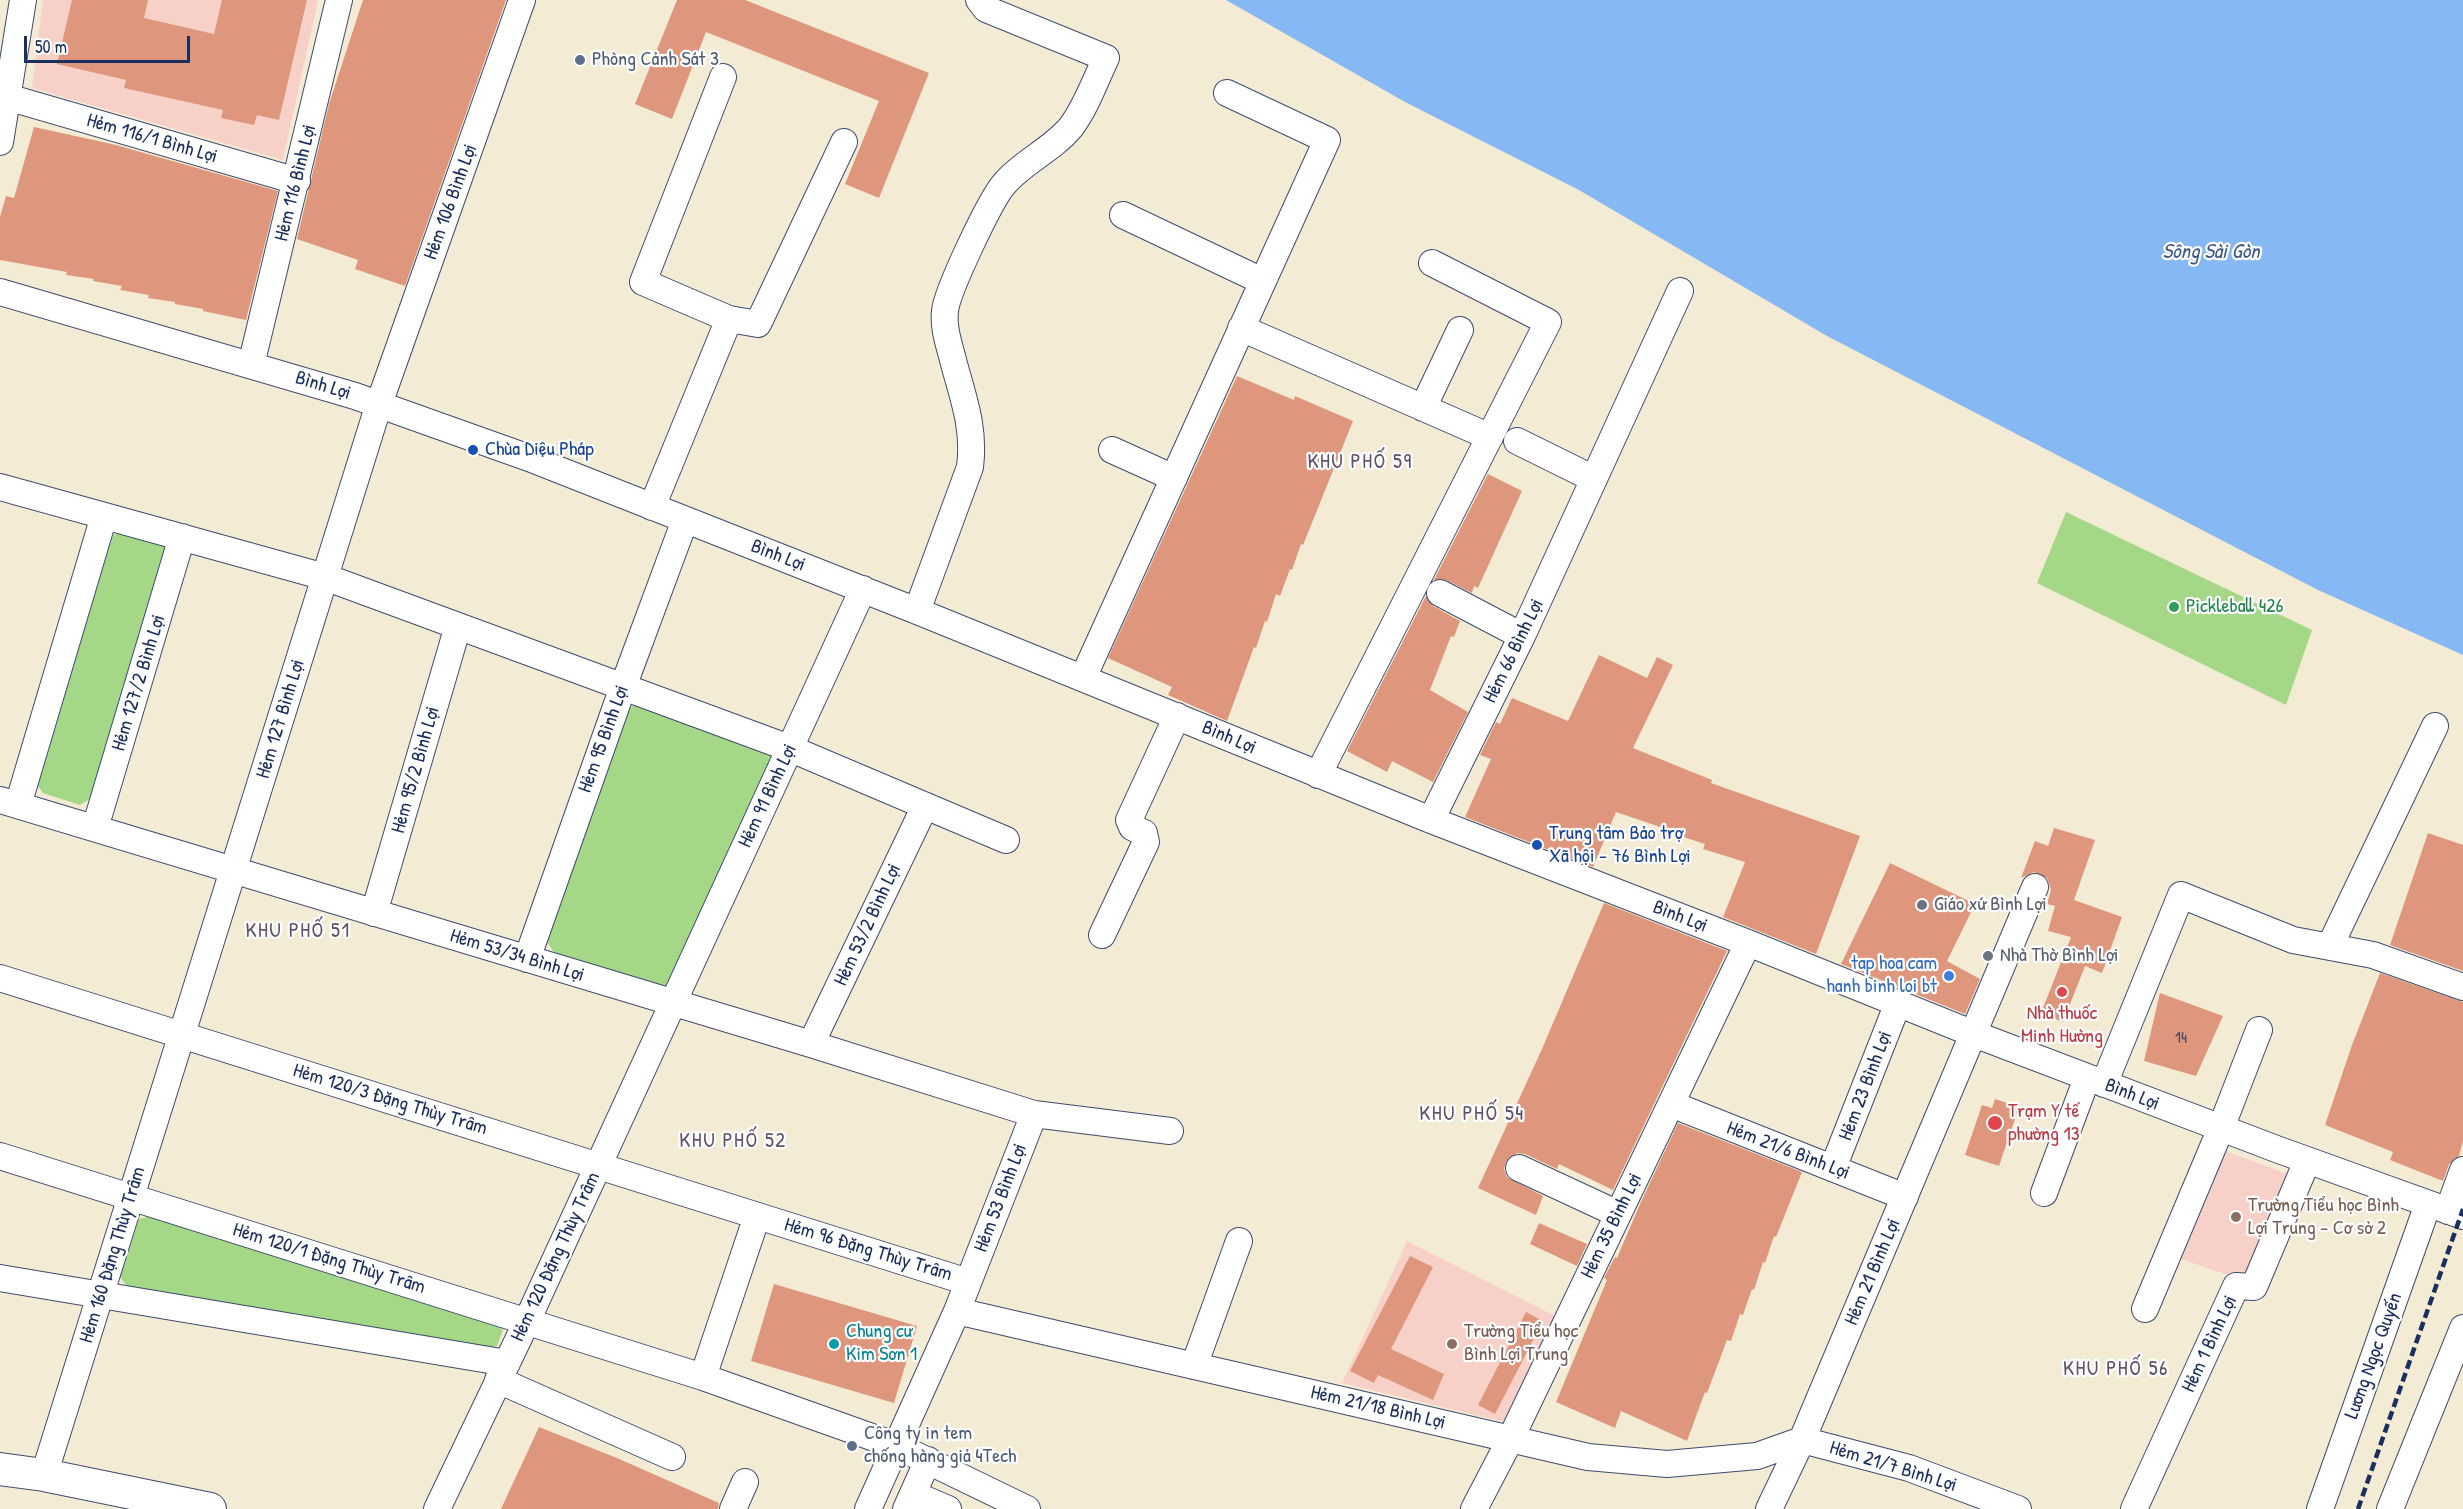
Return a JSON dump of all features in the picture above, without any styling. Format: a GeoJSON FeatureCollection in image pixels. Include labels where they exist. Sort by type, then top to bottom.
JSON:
{"type":"FeatureCollection","features":[{"type":"Feature","properties":{"kind":"main road"},"geometry":{"type":"LineString","coordinates":[[0,1470],[44,1475],[210,1509]]}},
{"type":"Feature","properties":{"kind":"street"},"geometry":{"type":"LineString","coordinates":[[0,142],[4,96],[23,0]]}},
{"type":"Feature","properties":{"kind":"street","name":"Hẻm 116 Bình Lợi"},"geometry":{"type":"LineString","coordinates":[[251,365],[339,0]]}},
{"type":"Feature","properties":{"kind":"street","name":"Hẻm 106 Bình Lợi"},"geometry":{"type":"LineString","coordinates":[[379,404],[522,0]]}},
{"type":"Feature","properties":{"kind":"street"},"geometry":{"type":"LineString","coordinates":[[917,611],[969,467],[973,444],[970,422],[945,329],[945,309],[991,202],[1005,183],[1058,141],[1072,125],[1083,109],[1106,58],[986,9],[979,0]]}},
{"type":"Feature","properties":{"kind":"street"},"geometry":{"type":"LineString","coordinates":[[723,77],[643,282],[729,319],[758,324],[844,142]]}},
{"type":"Feature","properties":{"kind":"street"},"geometry":{"type":"LineString","coordinates":[[1083,678],[1327,140],[1227,93]]}},
{"type":"Feature","properties":{"kind":"street","name":"Hẻm 116/1 Bình Lợi"},"geometry":{"type":"LineString","coordinates":[[4,96],[297,181]]}},
{"type":"Feature","properties":{"kind":"street"},"geometry":{"type":"LineString","coordinates":[[1123,216],[1262,281]]}},
{"type":"Feature","properties":{"kind":"street"},"geometry":{"type":"LineString","coordinates":[[1318,776],[1548,322],[1432,263]]}},
{"type":"Feature","properties":{"kind":"street","name":"Bình Lợi"},"geometry":{"type":"LineString","coordinates":[[0,291],[379,404],[529,458],[863,589],[1177,716],[1318,776],[1748,943],[1974,1034],[2307,1161],[2446,1210]]}},
{"type":"Feature","properties":{"kind":"street","name":"Hẻm 66 Bình Lợi"},"geometry":{"type":"LineString","coordinates":[[1431,820],[1522,636],[1680,291]]}},
{"type":"Feature","properties":{"kind":"street"},"geometry":{"type":"LineString","coordinates":[[652,507],[729,319]]}},
{"type":"Feature","properties":{"kind":"street"},"geometry":{"type":"LineString","coordinates":[[1241,328],[1490,437]]}},
{"type":"Feature","properties":{"kind":"street"},"geometry":{"type":"LineString","coordinates":[[1423,408],[1460,330]]}},
{"type":"Feature","properties":{"kind":"street","name":"Hẻm 127 Bình Lợi"},"geometry":{"type":"LineString","coordinates":[[182,1035],[379,404]]}},
{"type":"Feature","properties":{"kind":"street"},"geometry":{"type":"LineString","coordinates":[[1517,441],[1594,479]]}},
{"type":"Feature","properties":{"kind":"street"},"geometry":{"type":"LineString","coordinates":[[1112,450],[1174,478]]}},
{"type":"Feature","properties":{"kind":"street"},"geometry":{"type":"LineString","coordinates":[[0,487],[325,577],[789,748],[1006,840]]}},
{"type":"Feature","properties":{"kind":"street"},"geometry":{"type":"LineString","coordinates":[[9,802],[104,516]]}},
{"type":"Feature","properties":{"kind":"street","name":"Hẻm 95 Bình Lợi"},"geometry":{"type":"LineString","coordinates":[[527,959],[622,687],[685,520]]}},
{"type":"Feature","properties":{"kind":"street","name":"Hẻm 127/2 Bình Lợi"},"geometry":{"type":"LineString","coordinates":[[95,828],[182,537]]}},
{"type":"Feature","properties":{"kind":"street","name":"Hẻm 91 Bình Lợi"},"geometry":{"type":"LineString","coordinates":[[673,1003],[863,589]]}},
{"type":"Feature","properties":{"kind":"street"},"geometry":{"type":"LineString","coordinates":[[1440,593],[1522,636]]}},
{"type":"Feature","properties":{"kind":"street","name":"Hẻm 95/2 Bình Lợi"},"geometry":{"type":"LineString","coordinates":[[374,913],[458,626]]}},
{"type":"Feature","properties":{"kind":"street"},"geometry":{"type":"LineString","coordinates":[[1102,935],[1146,842],[1144,834],[1132,827],[1129,820],[1177,716]]}},
{"type":"Feature","properties":{"kind":"street"},"geometry":{"type":"LineString","coordinates":[[2330,946],[2435,726]]}},
{"type":"Feature","properties":{"kind":"street","name":"Hẻm 53/34 Bình Lợi"},"geometry":{"type":"LineString","coordinates":[[9,802],[811,1044],[1034,1114],[1170,1131]]}},
{"type":"Feature","properties":{"kind":"street","name":"Hẻm 53/2 Bình Lợi"},"geometry":{"type":"LineString","coordinates":[[811,1044],[925,806]]}},
{"type":"Feature","properties":{"kind":"street","name":"Hẻm 21 Bình Lợi"},"geometry":{"type":"LineString","coordinates":[[1769,1509],[1802,1440],[2035,887]]}},
{"type":"Feature","properties":{"kind":"street"},"geometry":{"type":"LineString","coordinates":[[2044,1193],[2181,895],[2293,940],[2373,955],[2463,987]]}},
{"type":"Feature","properties":{"kind":"street","name":"Hẻm 35 Bình Lợi"},"geometry":{"type":"LineString","coordinates":[[1474,1509],[1748,943]]}},
{"type":"Feature","properties":{"kind":"street","name":"Hẻm 120/3 Đặng Thùy Trâm"},"geometry":{"type":"LineString","coordinates":[[0,978],[599,1166]]}},
{"type":"Feature","properties":{"kind":"street","name":"Hẻm 120 Đặng Thùy Trâm"},"geometry":{"type":"LineString","coordinates":[[437,1509],[527,1321],[673,1003]]}},
{"type":"Feature","properties":{"kind":"street","name":"Hẻm 23 Bình Lợi"},"geometry":{"type":"LineString","coordinates":[[1833,1168],[1898,1003]]}},
{"type":"Feature","properties":{"kind":"street"},"geometry":{"type":"LineString","coordinates":[[2145,1309],[2221,1128],[2259,1030]]}},
{"type":"Feature","properties":{"kind":"street","name":"Hẻm 160 Đặng Thùy Trâm"},"geometry":{"type":"LineString","coordinates":[[44,1475],[182,1035]]}},
{"type":"Feature","properties":{"kind":"street","name":"Hẻm 21/6 Bình Lợi"},"geometry":{"type":"LineString","coordinates":[[1671,1104],[1905,1197]]}},
{"type":"Feature","properties":{"kind":"street","name":"Hẻm 53 Bình Lợi"},"geometry":{"type":"LineString","coordinates":[[968,1282],[1034,1114]]}},
{"type":"Feature","properties":{"kind":"street","name":"Hẻm 120/1 Đặng Thùy Trâm"},"geometry":{"type":"LineString","coordinates":[[0,1156],[703,1377],[897,1446],[1028,1509]]}},
{"type":"Feature","properties":{"kind":"street","name":"Hẻm 1 Bình Lợi"},"geometry":{"type":"LineString","coordinates":[[2134,1509],[2236,1286],[2254,1287],[2307,1161]]}},
{"type":"Feature","properties":{"kind":"street","name":"Hẻm 96 Đặng Thùy Trâm"},"geometry":{"type":"LineString","coordinates":[[599,1166],[968,1282],[868,1509]]}},
{"type":"Feature","properties":{"kind":"street"},"geometry":{"type":"LineString","coordinates":[[1518,1168],[1618,1214]]}},
{"type":"Feature","properties":{"kind":"street","name":"Lương Ngọc Quyến"},"geometry":{"type":"LineString","coordinates":[[2319,1509],[2463,1170]]}},
{"type":"Feature","properties":{"kind":"street"},"geometry":{"type":"LineString","coordinates":[[703,1377],[757,1216]]}},
{"type":"Feature","properties":{"kind":"street"},"geometry":{"type":"LineString","coordinates":[[1194,1366],[1239,1241]]}},
{"type":"Feature","properties":{"kind":"street"},"geometry":{"type":"LineString","coordinates":[[0,1278],[502,1371],[672,1457]]}},
{"type":"Feature","properties":{"kind":"street","name":"Hẻm 21/18 Bình Lợi"},"geometry":{"type":"LineString","coordinates":[[957,1311],[1588,1457],[1667,1464],[1757,1456],[1802,1440]]}},
{"type":"Feature","properties":{"kind":"street"},"geometry":{"type":"LineString","coordinates":[[2390,1509],[2463,1328]]}},
{"type":"Feature","properties":{"kind":"street","name":"Hẻm 21/7 Bình Lợi"},"geometry":{"type":"LineString","coordinates":[[1802,1440],[1909,1468],[2018,1509]]}},
{"type":"Feature","properties":{"kind":"street"},"geometry":{"type":"LineString","coordinates":[[928,1461],[910,1501],[948,1509]]}},
{"type":"Feature","properties":{"kind":"street"},"geometry":{"type":"LineString","coordinates":[[733,1509],[746,1482]]}},
{"type":"Feature","properties":{"kind":"shaded area"},"geometry":{"type":"Polygon","coordinates":[[[43,0],[318,0],[283,160],[32,88],[43,0]]]}},
{"type":"Feature","properties":{"kind":"shaded area","name":"Trường Tiểu học Bình Lợi Trung - Cơ sở 2"},"geometry":{"type":"Polygon","coordinates":[[[2220,1149],[2298,1178],[2252,1284],[2176,1257],[2220,1149]]]}},
{"type":"Feature","properties":{"kind":"shaded area","name":"Trường Tiểu học Bình Lợi Trung"},"geometry":{"type":"Polygon","coordinates":[[[1407,1241],[1559,1318],[1505,1422],[1342,1383],[1407,1241]]]}},
{"type":"Feature","properties":{"kind":"green space","name":"Pickleball 426"},"geometry":{"type":"Polygon","coordinates":[[[2066,512],[2312,630],[2286,705],[2037,583],[2066,512]]]}},
{"type":"Feature","properties":{"kind":"green space"},"geometry":{"type":"Polygon","coordinates":[[[123,532],[162,541],[166,552],[90,799],[80,805],[43,793],[35,782],[113,535],[123,532]]]}},
{"type":"Feature","properties":{"kind":"green space"},"geometry":{"type":"Polygon","coordinates":[[[639,704],[770,752],[772,763],[673,982],[663,990],[556,955],[547,942],[628,708],[639,704]]]}},
{"type":"Feature","properties":{"kind":"green space"},"geometry":{"type":"Polygon","coordinates":[[[151,1216],[494,1323],[503,1330],[497,1346],[484,1349],[128,1288],[120,1277],[139,1219],[151,1216]]]}},
{"type":"Feature","properties":{"kind":"water","name":"Sông Sài Gòn"},"geometry":{"type":"Polygon","coordinates":[[[1226,0],[2463,0],[2463,655],[2318,590],[1827,336],[1579,190],[1405,102],[1226,0]]]}},
{"type":"Feature","properties":{"kind":"building"},"geometry":{"type":"Polygon","coordinates":[[[72,0],[148,0],[144,18],[214,34],[222,0],[307,0],[279,120],[257,115],[254,125],[221,118],[223,110],[124,88],[126,80],[57,64],[72,0]]]}},
{"type":"Feature","properties":{"kind":"building"},"geometry":{"type":"Polygon","coordinates":[[[363,0],[506,0],[405,286],[355,269],[358,260],[297,239],[329,104],[363,0]]]}},
{"type":"Feature","properties":{"kind":"building"},"geometry":{"type":"Polygon","coordinates":[[[677,0],[745,0],[929,73],[879,198],[845,184],[879,101],[706,32],[672,119],[635,104],[677,0]]]}},
{"type":"Feature","properties":{"kind":"building"},"geometry":{"type":"Polygon","coordinates":[[[34,127],[116,145],[278,191],[246,320],[175,304],[175,302],[148,298],[149,295],[120,290],[122,286],[66,275],[67,272],[0,260],[0,217],[6,196],[14,198],[34,127]]]}},
{"type":"Feature","properties":{"kind":"building"},"geometry":{"type":"Polygon","coordinates":[[[1237,376],[1294,400],[1295,396],[1353,421],[1292,570],[1290,569],[1280,596],[1276,594],[1227,721],[1168,695],[1172,687],[1108,658],[1237,376]]]}},
{"type":"Feature","properties":{"kind":"building"},"geometry":{"type":"Polygon","coordinates":[[[1488,474],[1522,491],[1478,588],[1474,586],[1472,593],[1446,580],[1434,580],[1488,474]]]}},
{"type":"Feature","properties":{"kind":"building"},"geometry":{"type":"Polygon","coordinates":[[[1426,596],[1433,606],[1460,621],[1454,637],[1451,636],[1430,690],[1468,712],[1433,782],[1392,761],[1387,772],[1347,751],[1426,596]]]}},
{"type":"Feature","properties":{"kind":"building"},"geometry":{"type":"Polygon","coordinates":[[[1599,655],[1647,678],[1657,657],[1673,665],[1633,748],[1712,780],[1711,783],[1860,836],[1816,954],[1723,917],[1745,862],[1703,849],[1705,844],[1616,812],[1593,867],[1465,817],[1491,759],[1480,755],[1496,722],[1500,724],[1512,698],[1568,721],[1599,655]]]}},
{"type":"Feature","properties":{"kind":"building"},"geometry":{"type":"Polygon","coordinates":[[[2054,828],[2095,840],[2074,900],[2122,917],[2102,973],[2085,966],[2063,1022],[2041,1013],[2071,937],[2048,931],[2055,906],[2047,904],[2051,890],[2047,878],[2034,872],[2021,878],[2035,841],[2048,846],[2054,828]]]}},
{"type":"Feature","properties":{"kind":"building"},"geometry":{"type":"Polygon","coordinates":[[[2428,833],[2463,845],[2463,971],[2390,945],[2428,833]]]}},
{"type":"Feature","properties":{"kind":"building"},"geometry":{"type":"Polygon","coordinates":[[[1890,863],[1975,904],[1947,961],[1980,979],[1965,1014],[1841,964],[1890,863]]]}},
{"type":"Feature","properties":{"kind":"building"},"geometry":{"type":"Polygon","coordinates":[[[1604,903],[1727,951],[1613,1190],[1559,1164],[1557,1169],[1525,1154],[1517,1153],[1506,1161],[1504,1169],[1507,1177],[1543,1196],[1536,1215],[1478,1188],[1542,1049],[1604,903]]]}},
{"type":"Feature","properties":{"kind":"building"},"geometry":{"type":"Polygon","coordinates":[[[2380,973],[2463,1002],[2463,1141],[2459,1156],[2449,1164],[2443,1181],[2390,1160],[2393,1152],[2325,1125],[2352,1045],[2380,973]]]}},
{"type":"Feature","properties":{"kind":"building"},"geometry":{"type":"Polygon","coordinates":[[[2160,993],[2223,1016],[2196,1076],[2144,1061],[2160,993]]]}},
{"type":"Feature","properties":{"kind":"building","name":"Trạm Y tế phường 13"},"geometry":{"type":"Polygon","coordinates":[[[1995,1099],[2019,1107],[1999,1166],[1965,1155],[1982,1105],[1992,1108],[1995,1099]]]}},
{"type":"Feature","properties":{"kind":"building"},"geometry":{"type":"Polygon","coordinates":[[[1678,1123],[1802,1172],[1743,1315],[1740,1314],[1731,1341],[1727,1340],[1687,1441],[1621,1411],[1615,1428],[1556,1402],[1607,1280],[1604,1278],[1615,1257],[1617,1258],[1678,1123]]]}},
{"type":"Feature","properties":{"kind":"building"},"geometry":{"type":"Polygon","coordinates":[[[1539,1223],[1587,1244],[1577,1266],[1530,1244],[1539,1223]]]}},
{"type":"Feature","properties":{"kind":"building"},"geometry":{"type":"Polygon","coordinates":[[[1410,1256],[1433,1267],[1391,1349],[1444,1374],[1433,1400],[1378,1375],[1374,1383],[1350,1371],[1410,1256]]]}},
{"type":"Feature","properties":{"kind":"building","name":"Chung cư Kim Sơn 1"},"geometry":{"type":"Polygon","coordinates":[[[774,1284],[917,1326],[894,1403],[751,1361],[774,1284]]]}},
{"type":"Feature","properties":{"kind":"building"},"geometry":{"type":"Polygon","coordinates":[[[1526,1312],[1543,1321],[1495,1414],[1478,1405],[1526,1312]]]}},
{"type":"Feature","properties":{"kind":"building"},"geometry":{"type":"Polygon","coordinates":[[[539,1427],[719,1503],[718,1509],[501,1509],[539,1427]]]}},
{"type":"Feature","properties":{"kind":"railway"},"geometry":{"type":"LineString","coordinates":[[2358,1509],[2463,1209]]}},
{"type":"Feature","properties":{"kind":"place","name":"Phòng Cảnh Sát 3"},"geometry":{"type":"Point","coordinates":[580,60]}},
{"type":"Feature","properties":{"kind":"place","name":"Chùa Diệu Pháp"},"geometry":{"type":"Point","coordinates":[473,450]}},
{"type":"Feature","properties":{"kind":"place","name":"Pickleball 426"},"geometry":{"type":"Point","coordinates":[2174,607]}},
{"type":"Feature","properties":{"kind":"place","name":"Trung tâm Bảo trợ Xã hội - 76 Bình Lợi"},"geometry":{"type":"Point","coordinates":[1537,845]}},
{"type":"Feature","properties":{"kind":"place","name":"Giáo xứ Bình Lợi"},"geometry":{"type":"Point","coordinates":[1922,905]}},
{"type":"Feature","properties":{"kind":"place","name":"Nhà Thờ Bình Lợi"},"geometry":{"type":"Point","coordinates":[1988,956]}},
{"type":"Feature","properties":{"kind":"place","name":"tap hoa cam hanh binh loi bt"},"geometry":{"type":"Point","coordinates":[1949,976]}},
{"type":"Feature","properties":{"kind":"place","name":"Nhà thuốc Minh Hường"},"geometry":{"type":"Point","coordinates":[2062,992]}},
{"type":"Feature","properties":{"kind":"place","name":"Trạm Y tế phường 13"},"geometry":{"type":"Point","coordinates":[1995,1123]}},
{"type":"Feature","properties":{"kind":"place","name":"Trường Tiểu học Bình Lợi Trung - Cơ sở 2"},"geometry":{"type":"Point","coordinates":[2236,1217]}},
{"type":"Feature","properties":{"kind":"place","name":"Chung cư Kim Sơn 1"},"geometry":{"type":"Point","coordinates":[834,1344]}},
{"type":"Feature","properties":{"kind":"place","name":"Trường Tiểu học Bình Lợi Trung"},"geometry":{"type":"Point","coordinates":[1452,1344]}},
{"type":"Feature","properties":{"kind":"place","name":"Công ty in tem chống hàng giả 4Tech"},"geometry":{"type":"Point","coordinates":[852,1446]}},
{"type":"Feature","properties":{"kind":"district","name":"KHU PHỐ 59"},"geometry":{"type":"Point","coordinates":[1360,462]}},
{"type":"Feature","properties":{"kind":"district","name":"KHU PHỐ 51"},"geometry":{"type":"Point","coordinates":[298,931]}},
{"type":"Feature","properties":{"kind":"district","name":"KHU PHỐ 54"},"geometry":{"type":"Point","coordinates":[1472,1114]}},
{"type":"Feature","properties":{"kind":"district","name":"KHU PHỐ 52"},"geometry":{"type":"Point","coordinates":[733,1141]}},
{"type":"Feature","properties":{"kind":"district","name":"KHU PHỐ 56"},"geometry":{"type":"Point","coordinates":[2116,1369]}}]}
